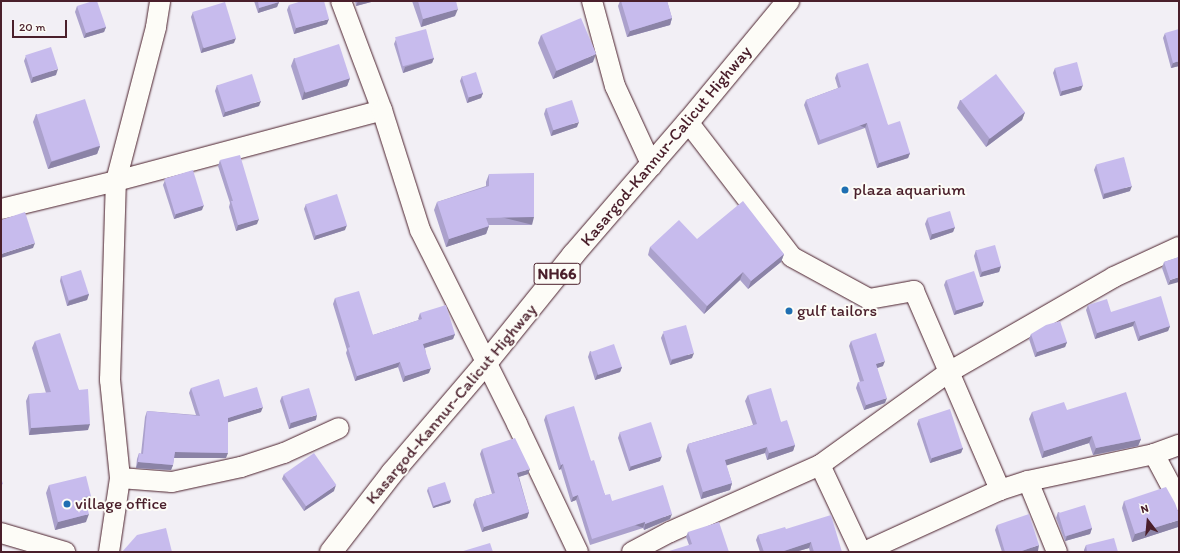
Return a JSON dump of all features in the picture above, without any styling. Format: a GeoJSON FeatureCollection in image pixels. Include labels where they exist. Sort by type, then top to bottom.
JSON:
{"type":"FeatureCollection","features":[{"type":"Feature","properties":{"kind":"highway","name":"Kasargod-Kannur-Calicut Highway"},"geometry":{"type":"LineString","coordinates":[[332,552],[392,473],[486,363],[573,255],[652,166],[788,1]]}},
{"type":"Feature","properties":{"kind":"street"},"geometry":{"type":"LineString","coordinates":[[109,552],[120,478],[110,380],[116,181],[156,27],[160,1]]}},
{"type":"Feature","properties":{"kind":"street"},"geometry":{"type":"LineString","coordinates":[[341,1],[382,110],[420,230],[547,485],[578,552]]}},
{"type":"Feature","properties":{"kind":"street"},"geometry":{"type":"LineString","coordinates":[[592,1],[615,86],[652,166]]}},
{"type":"Feature","properties":{"kind":"street"},"geometry":{"type":"LineString","coordinates":[[1,209],[116,181],[382,110]]}},
{"type":"Feature","properties":{"kind":"street"},"geometry":{"type":"LineString","coordinates":[[688,122],[792,257],[869,299],[914,291],[1000,490]]}},
{"type":"Feature","properties":{"kind":"street"},"geometry":{"type":"LineString","coordinates":[[632,552],[670,532],[820,465],[949,372],[1114,277],[1179,247]]}},
{"type":"Feature","properties":{"kind":"street"},"geometry":{"type":"LineString","coordinates":[[120,478],[172,482],[241,467],[284,453],[339,428]]}},
{"type":"Feature","properties":{"kind":"street"},"geometry":{"type":"LineString","coordinates":[[820,465],[862,552],[1000,490],[1028,481],[1154,454],[1179,445]]}},
{"type":"Feature","properties":{"kind":"street"},"geometry":{"type":"LineString","coordinates":[[1154,454],[1179,501]]}},
{"type":"Feature","properties":{"kind":"street"},"geometry":{"type":"LineString","coordinates":[[1028,481],[1057,552]]}},
{"type":"Feature","properties":{"kind":"street"},"geometry":{"type":"LineString","coordinates":[[1,533],[65,552]]}},
{"type":"Feature","properties":{"kind":"building"},"geometry":{"type":"Polygon","coordinates":[[[97,1],[106,27],[86,33],[77,6],[97,1]]]}},
{"type":"Feature","properties":{"kind":"building"},"geometry":{"type":"Polygon","coordinates":[[[258,1],[279,1],[279,2],[259,8],[258,1]]]}},
{"type":"Feature","properties":{"kind":"building"},"geometry":{"type":"Polygon","coordinates":[[[302,1],[324,1],[329,19],[296,28],[289,5],[302,1]]]}},
{"type":"Feature","properties":{"kind":"building"},"geometry":{"type":"Polygon","coordinates":[[[418,1],[456,1],[458,9],[423,19],[418,1]]]}},
{"type":"Feature","properties":{"kind":"building"},"geometry":{"type":"Polygon","coordinates":[[[621,1],[667,1],[672,18],[630,31],[621,1]]]}},
{"type":"Feature","properties":{"kind":"building"},"geometry":{"type":"Polygon","coordinates":[[[225,2],[236,38],[204,48],[192,12],[225,2]]]}},
{"type":"Feature","properties":{"kind":"building"},"geometry":{"type":"Polygon","coordinates":[[[581,18],[596,54],[557,71],[541,35],[581,18]]]}},
{"type":"Feature","properties":{"kind":"building"},"geometry":{"type":"Polygon","coordinates":[[[426,29],[434,58],[403,66],[395,37],[426,29]]]}},
{"type":"Feature","properties":{"kind":"building"},"geometry":{"type":"Polygon","coordinates":[[[1179,29],[1179,61],[1173,63],[1165,33],[1179,29]]]}},
{"type":"Feature","properties":{"kind":"building"},"geometry":{"type":"Polygon","coordinates":[[[339,44],[350,78],[305,93],[294,59],[339,44]]]}},
{"type":"Feature","properties":{"kind":"building"},"geometry":{"type":"Polygon","coordinates":[[[51,47],[58,69],[32,77],[25,55],[51,47]]]}},
{"type":"Feature","properties":{"kind":"building"},"geometry":{"type":"Polygon","coordinates":[[[1077,62],[1083,85],[1061,91],[1055,68],[1077,62]]]}},
{"type":"Feature","properties":{"kind":"building"},"geometry":{"type":"Polygon","coordinates":[[[868,63],[888,125],[900,121],[910,153],[879,163],[867,123],[820,140],[806,100],[841,87],[837,73],[868,63]]]}},
{"type":"Feature","properties":{"kind":"building"},"geometry":{"type":"Polygon","coordinates":[[[476,72],[483,93],[469,98],[462,77],[476,72]]]}},
{"type":"Feature","properties":{"kind":"building"},"geometry":{"type":"Polygon","coordinates":[[[252,74],[261,101],[225,112],[217,85],[252,74]]]}},
{"type":"Feature","properties":{"kind":"building"},"geometry":{"type":"Polygon","coordinates":[[[996,74],[1025,112],[990,139],[961,100],[996,74]]]}},
{"type":"Feature","properties":{"kind":"building"},"geometry":{"type":"Polygon","coordinates":[[[85,99],[100,146],[52,161],[36,115],[85,99]]]}},
{"type":"Feature","properties":{"kind":"building"},"geometry":{"type":"Polygon","coordinates":[[[572,100],[579,122],[553,130],[546,108],[572,100]]]}},
{"type":"Feature","properties":{"kind":"building"},"geometry":{"type":"Polygon","coordinates":[[[240,155],[259,219],[238,225],[231,201],[233,201],[220,160],[240,155]]]}},
{"type":"Feature","properties":{"kind":"building"},"geometry":{"type":"Polygon","coordinates":[[[1124,157],[1132,186],[1104,193],[1096,165],[1124,157]]]}},
{"type":"Feature","properties":{"kind":"building"},"geometry":{"type":"Polygon","coordinates":[[[193,170],[204,205],[175,214],[164,179],[193,170]]]}},
{"type":"Feature","properties":{"kind":"building"},"geometry":{"type":"Polygon","coordinates":[[[534,173],[534,217],[486,218],[489,226],[449,239],[437,202],[489,186],[489,174],[534,173]]]}},
{"type":"Feature","properties":{"kind":"building"},"geometry":{"type":"Polygon","coordinates":[[[337,194],[347,225],[316,236],[306,204],[337,194]]]}},
{"type":"Feature","properties":{"kind":"building"},"geometry":{"type":"Polygon","coordinates":[[[743,201],[784,254],[751,281],[743,272],[707,306],[650,247],[679,220],[697,239],[743,201]]]}},
{"type":"Feature","properties":{"kind":"building"},"geometry":{"type":"Polygon","coordinates":[[[950,211],[955,227],[932,234],[927,218],[950,211]]]}},
{"type":"Feature","properties":{"kind":"building"},"geometry":{"type":"Polygon","coordinates":[[[25,212],[35,243],[1,254],[1,220],[25,212]]]}},
{"type":"Feature","properties":{"kind":"building"},"geometry":{"type":"Polygon","coordinates":[[[995,245],[1001,266],[982,272],[976,251],[995,245]]]}},
{"type":"Feature","properties":{"kind":"building"},"geometry":{"type":"Polygon","coordinates":[[[1179,257],[1179,277],[1170,280],[1164,262],[1179,257]]]}},
{"type":"Feature","properties":{"kind":"building"},"geometry":{"type":"Polygon","coordinates":[[[81,270],[89,294],[69,300],[61,276],[81,270]]]}},
{"type":"Feature","properties":{"kind":"building"},"geometry":{"type":"Polygon","coordinates":[[[974,271],[984,301],[956,310],[946,280],[974,271]]]}},
{"type":"Feature","properties":{"kind":"building"},"geometry":{"type":"Polygon","coordinates":[[[359,291],[373,335],[422,319],[420,313],[446,305],[455,334],[423,344],[431,368],[405,376],[400,362],[357,376],[335,298],[359,291]]]}},
{"type":"Feature","properties":{"kind":"building"},"geometry":{"type":"Polygon","coordinates":[[[1161,296],[1170,326],[1140,336],[1135,321],[1097,333],[1088,305],[1107,299],[1111,312],[1161,296]]]}},
{"type":"Feature","properties":{"kind":"building"},"geometry":{"type":"Polygon","coordinates":[[[1060,321],[1067,342],[1037,352],[1031,334],[1046,325],[1060,321]]]}},
{"type":"Feature","properties":{"kind":"building"},"geometry":{"type":"Polygon","coordinates":[[[686,325],[694,353],[671,359],[663,332],[686,325]]]}},
{"type":"Feature","properties":{"kind":"building"},"geometry":{"type":"Polygon","coordinates":[[[60,333],[79,390],[88,389],[90,424],[31,428],[29,394],[51,392],[35,341],[60,333]]]}},
{"type":"Feature","properties":{"kind":"building"},"geometry":{"type":"Polygon","coordinates":[[[876,333],[885,361],[876,364],[887,398],[866,405],[858,382],[864,381],[851,341],[876,333]]]}},
{"type":"Feature","properties":{"kind":"building"},"geometry":{"type":"Polygon","coordinates":[[[614,344],[622,367],[598,375],[590,352],[614,344]]]}},
{"type":"Feature","properties":{"kind":"building"},"geometry":{"type":"Polygon","coordinates":[[[219,379],[224,397],[257,387],[263,407],[228,418],[228,453],[175,452],[173,465],[138,462],[139,453],[143,454],[147,411],[200,416],[191,388],[219,379]]]}},
{"type":"Feature","properties":{"kind":"building"},"geometry":{"type":"Polygon","coordinates":[[[309,388],[317,415],[290,423],[282,396],[309,388]]]}},
{"type":"Feature","properties":{"kind":"building"},"geometry":{"type":"Polygon","coordinates":[[[771,388],[781,422],[787,420],[795,445],[769,453],[767,447],[725,460],[732,483],[703,492],[688,444],[757,424],[748,395],[771,388]]]}},
{"type":"Feature","properties":{"kind":"building"},"geometry":{"type":"Polygon","coordinates":[[[1126,392],[1141,439],[1096,448],[1092,436],[1044,451],[1032,412],[1064,402],[1067,410],[1126,392]]]}},
{"type":"Feature","properties":{"kind":"building"},"geometry":{"type":"Polygon","coordinates":[[[574,406],[591,461],[594,460],[605,495],[610,494],[612,501],[663,485],[672,514],[645,524],[645,522],[592,539],[578,495],[573,497],[563,464],[561,465],[546,415],[574,406]]]}},
{"type":"Feature","properties":{"kind":"building"},"geometry":{"type":"Polygon","coordinates":[[[950,409],[963,448],[931,458],[919,419],[950,409]]]}},
{"type":"Feature","properties":{"kind":"building"},"geometry":{"type":"Polygon","coordinates":[[[651,422],[662,456],[631,466],[620,432],[651,422]]]}},
{"type":"Feature","properties":{"kind":"building"},"geometry":{"type":"Polygon","coordinates":[[[515,438],[530,469],[517,473],[529,512],[484,527],[475,499],[495,493],[482,449],[515,438]]]}},
{"type":"Feature","properties":{"kind":"building"},"geometry":{"type":"Polygon","coordinates":[[[314,453],[336,485],[306,506],[284,474],[314,453]]]}},
{"type":"Feature","properties":{"kind":"building"},"geometry":{"type":"Polygon","coordinates":[[[86,476],[91,496],[84,497],[89,514],[58,522],[49,485],[86,476]]]}},
{"type":"Feature","properties":{"kind":"building"},"geometry":{"type":"Polygon","coordinates":[[[445,482],[451,500],[434,506],[428,488],[445,482]]]}},
{"type":"Feature","properties":{"kind":"building"},"geometry":{"type":"Polygon","coordinates":[[[1166,487],[1175,503],[1179,514],[1179,520],[1135,534],[1124,501],[1166,487]]]}},
{"type":"Feature","properties":{"kind":"building"},"geometry":{"type":"Polygon","coordinates":[[[1085,505],[1092,528],[1065,536],[1058,513],[1085,505]]]}},
{"type":"Feature","properties":{"kind":"building"},"geometry":{"type":"Polygon","coordinates":[[[1029,514],[1039,545],[1019,552],[1005,552],[997,525],[1029,514]]]}},
{"type":"Feature","properties":{"kind":"building"},"geometry":{"type":"Polygon","coordinates":[[[831,515],[842,552],[814,552],[811,542],[781,552],[764,552],[758,535],[785,527],[786,529],[831,515]]]}},
{"type":"Feature","properties":{"kind":"building"},"geometry":{"type":"Polygon","coordinates":[[[719,522],[729,552],[666,552],[692,544],[688,532],[719,522]]]}},
{"type":"Feature","properties":{"kind":"building"},"geometry":{"type":"Polygon","coordinates":[[[166,528],[172,552],[122,552],[137,535],[166,528]]]}},
{"type":"Feature","properties":{"kind":"building"},"geometry":{"type":"Polygon","coordinates":[[[1114,538],[1118,552],[1087,552],[1086,545],[1114,538]]]}},
{"type":"Feature","properties":{"kind":"building"},"geometry":{"type":"Polygon","coordinates":[[[490,543],[493,552],[460,552],[490,543]]]}},
{"type":"Feature","properties":{"kind":"place","name":"plaza aquarium"},"geometry":{"type":"Point","coordinates":[845,190]}},
{"type":"Feature","properties":{"kind":"place","name":"gulf tailors"},"geometry":{"type":"Point","coordinates":[789,311]}},
{"type":"Feature","properties":{"kind":"place","name":"village office"},"geometry":{"type":"Point","coordinates":[67,504]}}]}
